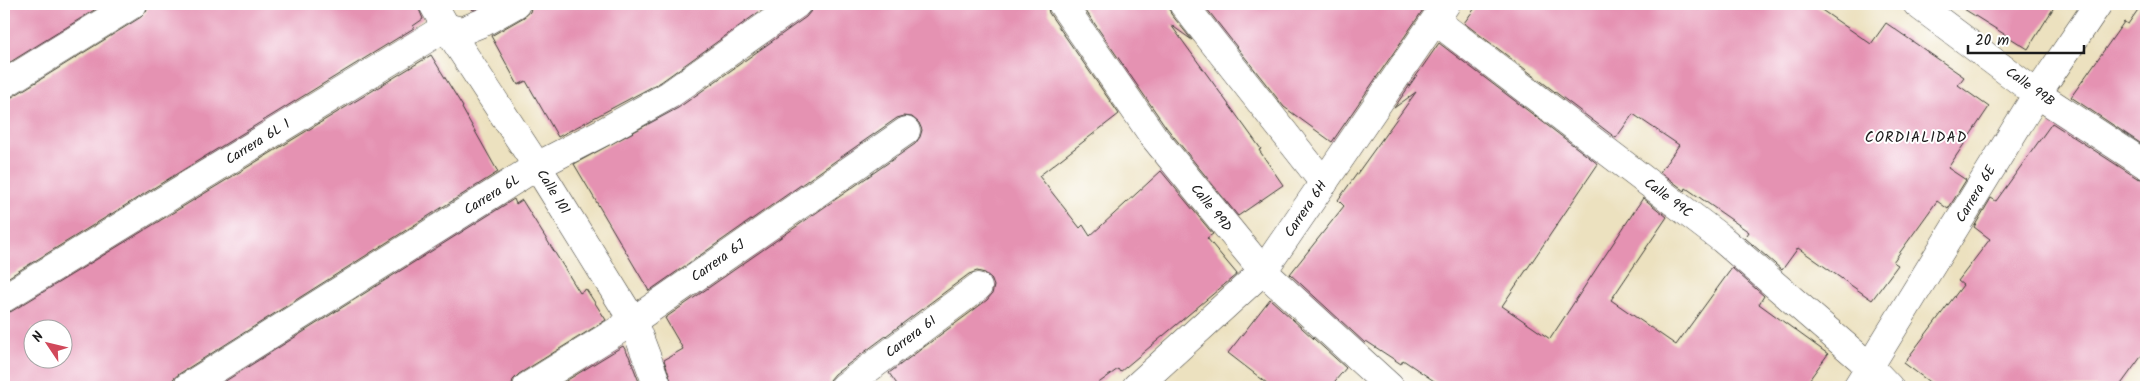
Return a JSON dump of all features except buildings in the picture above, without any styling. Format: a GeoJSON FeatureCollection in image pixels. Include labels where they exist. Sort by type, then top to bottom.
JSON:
{"type":"FeatureCollection","features":[{"type":"Feature","properties":{"kind":"street"},"geometry":{"type":"LineString","coordinates":[[4,84],[133,4]]}},
{"type":"Feature","properties":{"kind":"street"},"geometry":{"type":"LineString","coordinates":[[439,15],[462,31],[484,22],[516,4]]}},
{"type":"Feature","properties":{"kind":"street","name":"Carrera 6L"},"geometry":{"type":"LineString","coordinates":[[187,387],[537,166],[669,95],[797,4]]}},
{"type":"Feature","properties":{"kind":"street","name":"Calle 99D"},"geometry":{"type":"LineString","coordinates":[[1062,4],[1153,136],[1263,271],[1390,387]]}},
{"type":"Feature","properties":{"kind":"street"},"geometry":{"type":"LineString","coordinates":[[1183,4],[1324,183]]}},
{"type":"Feature","properties":{"kind":"street","name":"Calle 99B"},"geometry":{"type":"LineString","coordinates":[[1917,4],[2037,94],[2146,165]]}},
{"type":"Feature","properties":{"kind":"street","name":"Carrera 6E"},"geometry":{"type":"LineString","coordinates":[[1864,377],[2037,94],[2098,4]]}},
{"type":"Feature","properties":{"kind":"street","name":"Carrera 6H"},"geometry":{"type":"LineString","coordinates":[[1136,387],[1263,271],[1441,12]]}},
{"type":"Feature","properties":{"kind":"street","name":"Calle 99C"},"geometry":{"type":"LineString","coordinates":[[1441,12],[1722,239],[1864,377],[1889,387]]}},
{"type":"Feature","properties":{"kind":"street","name":"Calle 101"},"geometry":{"type":"LineString","coordinates":[[439,15],[537,166],[633,321],[658,387]]}},
{"type":"Feature","properties":{"kind":"street","name":"Carrera 6L 1"},"geometry":{"type":"LineString","coordinates":[[4,298],[439,15]]}},
{"type":"Feature","properties":{"kind":"street","name":"Carrera 6J"},"geometry":{"type":"LineString","coordinates":[[527,387],[633,321],[906,130]]}},
{"type":"Feature","properties":{"kind":"street","name":"Carrera 6I"},"geometry":{"type":"LineString","coordinates":[[844,387],[978,287]]}},
{"type":"Feature","properties":{"kind":"district","name":"CORDIALIDAD"},"geometry":{"type":"Point","coordinates":[1916,138]}}]}
